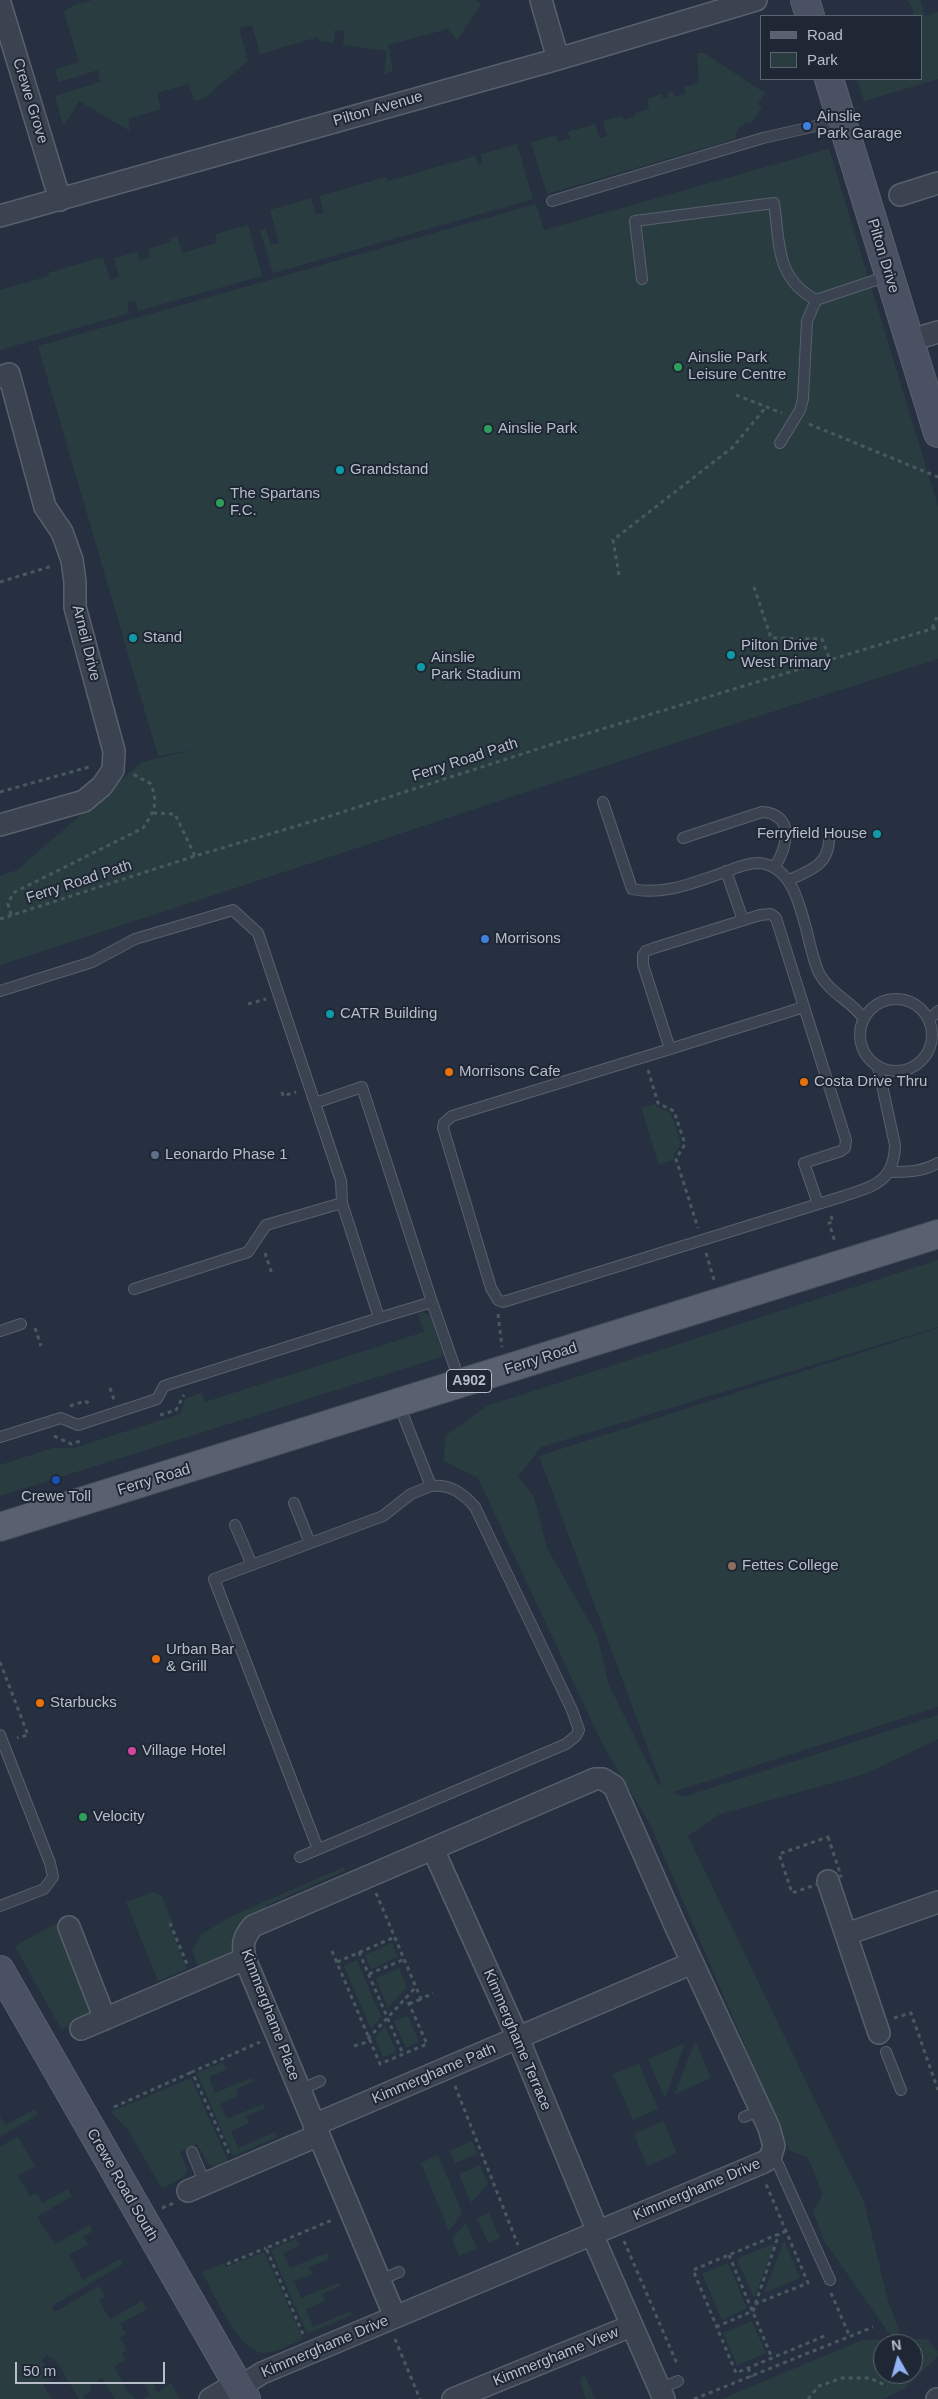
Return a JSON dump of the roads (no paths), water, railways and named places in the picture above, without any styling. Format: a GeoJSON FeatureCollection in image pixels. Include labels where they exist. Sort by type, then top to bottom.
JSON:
{"type":"FeatureCollection","features":[{"type":"Feature","properties":{"kind":"main road","name":"Ferry Road"},"geometry":{"type":"LineString","coordinates":[[0,1527],[938,1234]]}},
{"type":"Feature","properties":{"kind":"street"},"geometry":{"type":"LineString","coordinates":[[541,0],[558,59]]}},
{"type":"Feature","properties":{"kind":"street","name":"Pilton Avenue"},"geometry":{"type":"LineString","coordinates":[[0,216],[558,59],[756,0]]}},
{"type":"Feature","properties":{"kind":"street"},"geometry":{"type":"LineString","coordinates":[[805,0],[810,15]]}},
{"type":"Feature","properties":{"kind":"street","name":"Crewe Grove"},"geometry":{"type":"LineString","coordinates":[[0,3],[60,200]]}},
{"type":"Feature","properties":{"kind":"street","name":"Pilton Drive"},"geometry":{"type":"LineString","coordinates":[[829,80],[908,341],[938,433]]}},
{"type":"Feature","properties":{"kind":"street"},"geometry":{"type":"LineString","coordinates":[[900,195],[938,183]]}},
{"type":"Feature","properties":{"kind":"street"},"geometry":{"type":"LineString","coordinates":[[908,341],[938,332]]}},
{"type":"Feature","properties":{"kind":"street","name":"Arneil Drive"},"geometry":{"type":"LineString","coordinates":[[0,377],[9,374],[45,508],[62,532],[72,560],[76,582],[75,608],[114,751],[114,765],[102,786],[84,801],[0,825]]}},
{"type":"Feature","properties":{"kind":"street","name":"Kimmerghame Place"},"geometry":{"type":"LineString","coordinates":[[391,2319],[390,2276],[351,2212],[316,2130],[245,1959],[242,1945],[245,1935],[253,1926],[595,1779],[603,1779]]}},
{"type":"Feature","properties":{"kind":"street","name":"Kimmerghame Drive"},"geometry":{"type":"LineString","coordinates":[[210,2399],[241,2390],[262,2373],[602,2230],[765,2158],[772,2138],[753,2114],[692,1963],[671,1927],[614,1786],[603,1779]]}},
{"type":"Feature","properties":{"kind":"street","name":"Kimmerghame Terrace"},"geometry":{"type":"LineString","coordinates":[[433,1849],[602,2230]]}},
{"type":"Feature","properties":{"kind":"street"},"geometry":{"type":"LineString","coordinates":[[828,1881],[881,2036]]}},
{"type":"Feature","properties":{"kind":"street"},"geometry":{"type":"LineString","coordinates":[[847,1934],[938,1902]]}},
{"type":"Feature","properties":{"kind":"street"},"geometry":{"type":"LineString","coordinates":[[69,1927],[105,2018]]}},
{"type":"Feature","properties":{"kind":"street"},"geometry":{"type":"LineString","coordinates":[[81,2029],[245,1959]]}},
{"type":"Feature","properties":{"kind":"street","name":"Kimmerghame Path"},"geometry":{"type":"LineString","coordinates":[[196,2188],[236,2171],[316,2130],[448,2068],[692,1963]]}},
{"type":"Feature","properties":{"kind":"street","name":"Crewe Road South"},"geometry":{"type":"LineString","coordinates":[[0,1970],[241,2390]]}},
{"type":"Feature","properties":{"kind":"street","name":"Kimmerghame View"},"geometry":{"type":"LineString","coordinates":[[602,2230],[631,2326],[667,2390]]}},
{"type":"Feature","properties":{"kind":"street","name":"Kimmerghame View"},"geometry":{"type":"LineString","coordinates":[[453,2399],[631,2326]]}},
{"type":"Feature","properties":{"kind":"lane"},"geometry":{"type":"LineString","coordinates":[[552,201],[763,138],[842,120]]}},
{"type":"Feature","properties":{"kind":"lane"},"geometry":{"type":"LineString","coordinates":[[642,279],[635,221],[774,203],[781,259],[785,271],[798,287],[816,300]]}},
{"type":"Feature","properties":{"kind":"lane"},"geometry":{"type":"LineString","coordinates":[[780,443],[795,418],[803,399],[807,321],[816,300],[889,276]]}},
{"type":"Feature","properties":{"kind":"lane"},"geometry":{"type":"LineString","coordinates":[[604,802],[632,889],[645,892],[663,891],[758,863],[774,868],[788,880],[819,972],[826,984],[856,1008],[864,1019]]}},
{"type":"Feature","properties":{"kind":"lane"},"geometry":{"type":"LineString","coordinates":[[683,838],[762,812],[772,813],[778,816],[786,831],[784,850],[774,868]]}},
{"type":"Feature","properties":{"kind":"lane"},"geometry":{"type":"LineString","coordinates":[[788,880],[821,864],[828,855],[829,839]]}},
{"type":"Feature","properties":{"kind":"lane"},"geometry":{"type":"LineString","coordinates":[[726,871],[743,920]]}},
{"type":"Feature","properties":{"kind":"lane"},"geometry":{"type":"LineString","coordinates":[[0,991],[92,962],[135,938],[233,910],[258,933],[341,1181],[342,1202],[379,1318]]}},
{"type":"Feature","properties":{"kind":"lane"},"geometry":{"type":"LineString","coordinates":[[670,1048],[644,965],[643,955],[646,951],[766,913],[774,915],[846,1140],[845,1148],[841,1151],[804,1163],[820,1203]]}},
{"type":"Feature","properties":{"kind":"lane"},"geometry":{"type":"LineString","coordinates":[[890,1000],[913,1003],[922,1010],[929,1020],[935,1043],[912,1068],[891,1071],[878,1067],[868,1058],[862,1046],[860,1033],[864,1019],[870,1010],[880,1003],[890,1000]]}},
{"type":"Feature","properties":{"kind":"lane"},"geometry":{"type":"LineString","coordinates":[[804,1007],[452,1116],[444,1123],[446,1138],[495,1296],[503,1302],[875,1185],[889,1172],[895,1145],[878,1067]]}},
{"type":"Feature","properties":{"kind":"lane"},"geometry":{"type":"LineString","coordinates":[[929,1020],[938,1012]]}},
{"type":"Feature","properties":{"kind":"lane"},"geometry":{"type":"LineString","coordinates":[[315,1102],[362,1087],[432,1302],[461,1384]]}},
{"type":"Feature","properties":{"kind":"lane"},"geometry":{"type":"LineString","coordinates":[[889,1172],[914,1172],[928,1169],[938,1164]]}},
{"type":"Feature","properties":{"kind":"lane"},"geometry":{"type":"LineString","coordinates":[[134,1289],[248,1252],[266,1225],[342,1202]]}},
{"type":"Feature","properties":{"kind":"lane"},"geometry":{"type":"LineString","coordinates":[[0,1437],[62,1418],[78,1425],[157,1400],[164,1386],[432,1302]]}},
{"type":"Feature","properties":{"kind":"lane"},"geometry":{"type":"LineString","coordinates":[[0,1331],[21,1324]]}},
{"type":"Feature","properties":{"kind":"lane"},"geometry":{"type":"LineString","coordinates":[[398,1404],[431,1486]]}},
{"type":"Feature","properties":{"kind":"lane"},"geometry":{"type":"LineString","coordinates":[[300,1857],[566,1744],[576,1736],[579,1730],[572,1710],[475,1507],[456,1490],[445,1486],[431,1486],[411,1494],[383,1516],[214,1579],[318,1849]]}},
{"type":"Feature","properties":{"kind":"lane"},"geometry":{"type":"LineString","coordinates":[[294,1504],[310,1543]]}},
{"type":"Feature","properties":{"kind":"lane"},"geometry":{"type":"LineString","coordinates":[[236,1526],[252,1565]]}},
{"type":"Feature","properties":{"kind":"lane"},"geometry":{"type":"LineString","coordinates":[[0,1735],[50,1863],[53,1877],[44,1890],[0,1906]]}},
{"type":"Feature","properties":{"kind":"lane"},"geometry":{"type":"LineString","coordinates":[[881,2036],[901,2090]]}},
{"type":"Feature","properties":{"kind":"lane"},"geometry":{"type":"LineString","coordinates":[[300,2090],[320,2081]]}},
{"type":"Feature","properties":{"kind":"lane"},"geometry":{"type":"LineString","coordinates":[[192,2152],[196,2188]]}},
{"type":"Feature","properties":{"kind":"lane"},"geometry":{"type":"LineString","coordinates":[[765,2158],[830,2280]]}},
{"type":"Feature","properties":{"kind":"place","name":"Ainslie Park Garage"},"geometry":{"type":"Point","coordinates":[807,126]}},
{"type":"Feature","properties":{"kind":"place","name":"Ainslie Park Leisure Centre"},"geometry":{"type":"Point","coordinates":[678,367]}},
{"type":"Feature","properties":{"kind":"place","name":"Ainslie Park"},"geometry":{"type":"Point","coordinates":[488,429]}},
{"type":"Feature","properties":{"kind":"place","name":"Grandstand"},"geometry":{"type":"Point","coordinates":[340,470]}},
{"type":"Feature","properties":{"kind":"place","name":"The Spartans F.C."},"geometry":{"type":"Point","coordinates":[220,503]}},
{"type":"Feature","properties":{"kind":"place","name":"Stand"},"geometry":{"type":"Point","coordinates":[133,638]}},
{"type":"Feature","properties":{"kind":"place","name":"Pilton Drive West Primary"},"geometry":{"type":"Point","coordinates":[731,655]}},
{"type":"Feature","properties":{"kind":"place","name":"Ainslie Park Stadium"},"geometry":{"type":"Point","coordinates":[421,667]}},
{"type":"Feature","properties":{"kind":"place","name":"Ferryfield House"},"geometry":{"type":"Point","coordinates":[877,834]}},
{"type":"Feature","properties":{"kind":"place","name":"Morrisons"},"geometry":{"type":"Point","coordinates":[485,939]}},
{"type":"Feature","properties":{"kind":"place","name":"CATR Building"},"geometry":{"type":"Point","coordinates":[330,1014]}},
{"type":"Feature","properties":{"kind":"place","name":"Morrisons Cafe"},"geometry":{"type":"Point","coordinates":[449,1072]}},
{"type":"Feature","properties":{"kind":"place","name":"Costa Drive Thru"},"geometry":{"type":"Point","coordinates":[804,1082]}},
{"type":"Feature","properties":{"kind":"place","name":"Leonardo Phase 1"},"geometry":{"type":"Point","coordinates":[155,1155]}},
{"type":"Feature","properties":{"kind":"place","name":"Crewe Toll"},"geometry":{"type":"Point","coordinates":[56,1480]}},
{"type":"Feature","properties":{"kind":"place","name":"Fettes College"},"geometry":{"type":"Point","coordinates":[732,1566]}},
{"type":"Feature","properties":{"kind":"place","name":"Urban Bar & Grill"},"geometry":{"type":"Point","coordinates":[156,1659]}},
{"type":"Feature","properties":{"kind":"place","name":"Starbucks"},"geometry":{"type":"Point","coordinates":[40,1703]}},
{"type":"Feature","properties":{"kind":"place","name":"Village Hotel"},"geometry":{"type":"Point","coordinates":[132,1751]}},
{"type":"Feature","properties":{"kind":"place","name":"Velocity"},"geometry":{"type":"Point","coordinates":[83,1817]}}]}
